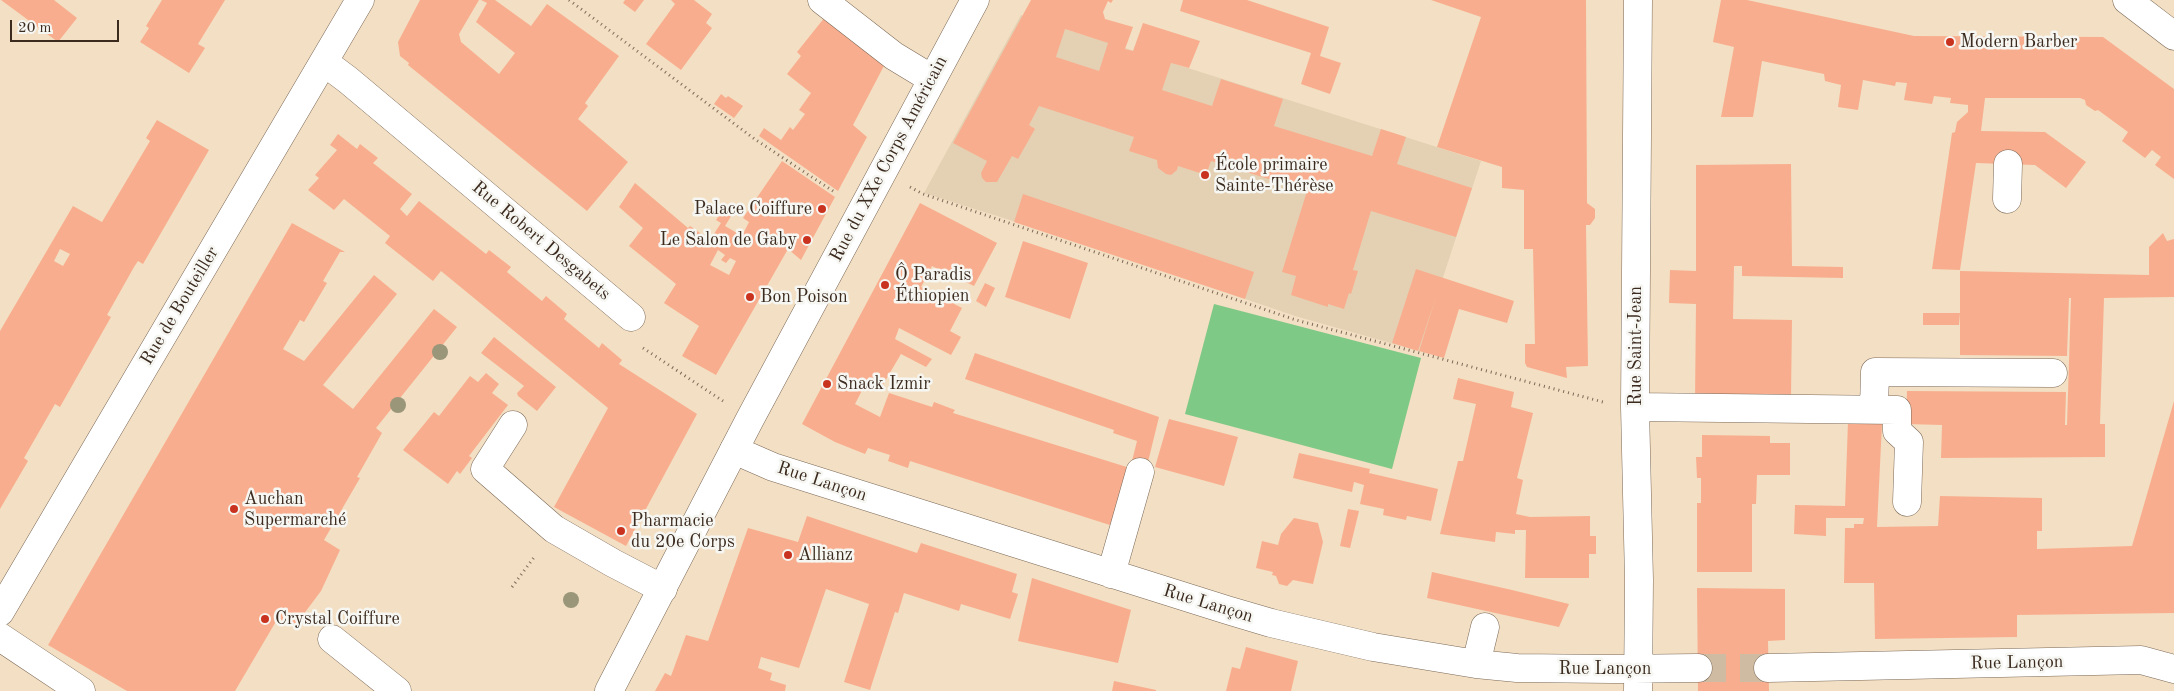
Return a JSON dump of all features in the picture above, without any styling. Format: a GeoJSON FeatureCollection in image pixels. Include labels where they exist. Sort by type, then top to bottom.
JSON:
{"type":"FeatureCollection","features":[{"type":"Feature","properties":{"kind":"street","name":"Rue de Bouteiller"},"geometry":{"type":"LineString","coordinates":[[0,612],[360,0]]}},
{"type":"Feature","properties":{"kind":"street"},"geometry":{"type":"LineString","coordinates":[[822,0],[894,56],[932,79]]}},
{"type":"Feature","properties":{"kind":"street","name":"Rue du XXe Corps Américain"},"geometry":{"type":"LineString","coordinates":[[609,691],[750,419],[975,0]]}},
{"type":"Feature","properties":{"kind":"street","name":"Rue Saint-Jean"},"geometry":{"type":"LineString","coordinates":[[1638,0],[1635,411],[1639,580],[1638,680]]}},
{"type":"Feature","properties":{"kind":"street"},"geometry":{"type":"LineString","coordinates":[[2127,0],[2174,36]]}},
{"type":"Feature","properties":{"kind":"street","name":"Rue Robert Desgabets"},"geometry":{"type":"LineString","coordinates":[[324,62],[631,317]]}},
{"type":"Feature","properties":{"kind":"street"},"geometry":{"type":"LineString","coordinates":[[2007,199],[2008,164]]}},
{"type":"Feature","properties":{"kind":"street"},"geometry":{"type":"LineString","coordinates":[[1874,409],[1875,372],[2053,373]]}},
{"type":"Feature","properties":{"kind":"street"},"geometry":{"type":"LineString","coordinates":[[1635,411],[1897,410],[1897,431],[1909,442],[1908,502]]}},
{"type":"Feature","properties":{"kind":"street"},"geometry":{"type":"LineString","coordinates":[[513,425],[485,469],[554,529],[663,589]]}},
{"type":"Feature","properties":{"kind":"street","name":"Rue Lançon"},"geometry":{"type":"LineString","coordinates":[[734,450],[773,467],[1111,574],[1271,623],[1373,647],[1476,664],[1638,680],[1698,668]]}},
{"type":"Feature","properties":{"kind":"street"},"geometry":{"type":"LineString","coordinates":[[1111,574],[1140,472]]}},
{"type":"Feature","properties":{"kind":"street"},"geometry":{"type":"LineString","coordinates":[[1476,664],[1485,627]]}},
{"type":"Feature","properties":{"kind":"street"},"geometry":{"type":"LineString","coordinates":[[0,638],[81,691]]}},
{"type":"Feature","properties":{"kind":"street"},"geometry":{"type":"LineString","coordinates":[[332,639],[397,691]]}},
{"type":"Feature","properties":{"kind":"street","name":"Rue Lançon"},"geometry":{"type":"LineString","coordinates":[[1768,668],[2141,660],[2174,669]]}},
{"type":"Feature","properties":{"kind":"path"},"geometry":{"type":"LineString","coordinates":[[569,0],[756,140],[862,211]]}},
{"type":"Feature","properties":{"kind":"path"},"geometry":{"type":"LineString","coordinates":[[883,173],[923,194],[1296,320],[1635,411]]}},
{"type":"Feature","properties":{"kind":"path"},"geometry":{"type":"LineString","coordinates":[[631,317],[635,342],[750,419]]}},
{"type":"Feature","properties":{"kind":"path"},"geometry":{"type":"LineString","coordinates":[[512,588],[554,529]]}},
{"type":"Feature","properties":{"kind":"shaded area","name":"École primaire Sainte-Thérèse"},"geometry":{"type":"Polygon","coordinates":[[[1021,15],[1481,161],[1419,351],[1295,316],[1064,237],[924,193],[1021,15]]]}},
{"type":"Feature","properties":{"kind":"green space"},"geometry":{"type":"Polygon","coordinates":[[[1214,304],[1421,358],[1392,469],[1185,414],[1214,304]]]}},
{"type":"Feature","properties":{"kind":"building"},"geometry":{"type":"Polygon","coordinates":[[[1,0],[54,0],[77,18],[58,42],[1,0]]]}},
{"type":"Feature","properties":{"kind":"building"},"geometry":{"type":"Polygon","coordinates":[[[162,0],[225,0],[198,44],[205,48],[189,73],[140,42],[149,28],[146,26],[162,0]]]}},
{"type":"Feature","properties":{"kind":"building"},"geometry":{"type":"Polygon","coordinates":[[[420,0],[479,0],[459,34],[461,42],[499,74],[515,53],[476,22],[487,3],[481,0],[495,0],[531,26],[547,4],[619,56],[585,103],[588,106],[578,119],[628,162],[587,211],[408,65],[409,63],[400,56],[398,42],[420,0]]]}},
{"type":"Feature","properties":{"kind":"building"},"geometry":{"type":"Polygon","coordinates":[[[625,0],[644,0],[635,12],[623,3],[625,0]]]}},
{"type":"Feature","properties":{"kind":"building"},"geometry":{"type":"Polygon","coordinates":[[[671,0],[694,0],[712,14],[706,23],[712,28],[681,70],[646,44],[675,4],[671,0]]]}},
{"type":"Feature","properties":{"kind":"building"},"geometry":{"type":"Polygon","coordinates":[[[1031,0],[1113,0],[1111,3],[1108,1],[1103,12],[1105,19],[1133,27],[1125,49],[1133,51],[1143,23],[1200,41],[1189,68],[1171,63],[1162,90],[1212,106],[1221,79],[1283,99],[1274,126],[1372,156],[1381,129],[1406,137],[1397,164],[1472,188],[1456,237],[1371,211],[1353,270],[1358,271],[1344,309],[1328,304],[1328,307],[1291,295],[1296,276],[1282,272],[1307,191],[1211,161],[1206,175],[1178,166],[1177,170],[1171,175],[1166,174],[1158,168],[1157,160],[1129,151],[1134,137],[1039,106],[1029,125],[1035,129],[1018,159],[1012,156],[997,182],[986,182],[982,178],[981,173],[987,161],[953,143],[1031,0]],[[1065,29],[1056,57],[1099,71],[1108,43],[1065,29]]]}},
{"type":"Feature","properties":{"kind":"building"},"geometry":{"type":"Polygon","coordinates":[[[1183,0],[1247,0],[1329,27],[1320,56],[1341,63],[1330,94],[1301,84],[1311,53],[1180,11],[1183,0]]]}},
{"type":"Feature","properties":{"kind":"building"},"geometry":{"type":"Polygon","coordinates":[[[1431,0],[1586,0],[1587,203],[1595,209],[1595,218],[1590,225],[1586,225],[1588,366],[1566,367],[1567,378],[1527,367],[1525,363],[1525,344],[1535,344],[1533,249],[1524,249],[1524,190],[1502,188],[1502,167],[1437,147],[1481,17],[1431,0]]]}},
{"type":"Feature","properties":{"kind":"building"},"geometry":{"type":"Polygon","coordinates":[[[1721,0],[1747,0],[1914,36],[2103,37],[2174,89],[2174,179],[2155,165],[2161,157],[2152,150],[2145,158],[2122,141],[2128,132],[2098,110],[2095,111],[2086,105],[2085,100],[2080,98],[1985,98],[1981,131],[2045,132],[2086,162],[2066,188],[2035,165],[1976,163],[1960,270],[1932,269],[1952,133],[1955,132],[1957,122],[1968,112],[1968,105],[1950,103],[1951,98],[1934,96],[1932,104],[1904,100],[1907,83],[1896,82],[1895,86],[1863,80],[1858,110],[1838,107],[1841,85],[1825,81],[1824,74],[1762,61],[1753,117],[1721,117],[1734,47],[1713,42],[1721,0]]]}},
{"type":"Feature","properties":{"kind":"building"},"geometry":{"type":"Polygon","coordinates":[[[825,17],[886,62],[853,125],[867,137],[838,191],[759,136],[764,128],[781,140],[790,127],[793,130],[805,114],[799,110],[811,93],[787,74],[801,56],[797,52],[825,17]]]}},
{"type":"Feature","properties":{"kind":"building"},"geometry":{"type":"Polygon","coordinates":[[[721,94],[726,98],[728,96],[743,106],[734,118],[714,104],[721,94]]]}},
{"type":"Feature","properties":{"kind":"building"},"geometry":{"type":"Polygon","coordinates":[[[157,120],[209,150],[143,264],[138,261],[134,267],[107,315],[111,317],[60,407],[55,404],[24,458],[28,461],[0,509],[0,331],[73,206],[102,222],[150,141],[146,138],[157,120]],[[60,249],[54,261],[63,266],[70,254],[60,249]]]}},
{"type":"Feature","properties":{"kind":"building"},"geometry":{"type":"Polygon","coordinates":[[[338,134],[357,149],[360,144],[378,158],[373,163],[412,194],[400,209],[407,216],[419,201],[486,254],[489,250],[511,267],[507,272],[542,301],[546,296],[567,314],[564,319],[599,348],[602,343],[622,360],[619,364],[697,414],[626,546],[554,507],[608,408],[441,271],[433,281],[385,243],[390,236],[344,199],[334,210],[308,190],[319,178],[315,175],[337,150],[330,145],[338,134]]]}},
{"type":"Feature","properties":{"kind":"building"},"geometry":{"type":"Polygon","coordinates":[[[782,161],[835,197],[801,260],[788,249],[716,375],[682,356],[699,326],[664,303],[676,284],[629,246],[643,228],[619,207],[635,183],[688,228],[690,226],[710,240],[721,223],[716,220],[725,206],[733,213],[725,226],[742,236],[749,222],[743,218],[782,161]],[[718,250],[710,265],[729,275],[736,261],[730,258],[726,263],[721,260],[725,255],[718,250]]]}},
{"type":"Feature","properties":{"kind":"building"},"geometry":{"type":"Polygon","coordinates":[[[1791,164],[1792,266],[1843,267],[1843,278],[1742,276],[1742,266],[1734,266],[1733,319],[1792,320],[1791,396],[1695,401],[1696,304],[1669,303],[1670,270],[1696,271],[1696,165],[1791,164]]]}},
{"type":"Feature","properties":{"kind":"building"},"geometry":{"type":"Polygon","coordinates":[[[1023,194],[1254,272],[1245,299],[1014,222],[1023,194]]]}},
{"type":"Feature","properties":{"kind":"building"},"geometry":{"type":"Polygon","coordinates":[[[920,203],[997,243],[974,286],[949,274],[946,279],[936,273],[938,269],[932,266],[921,287],[962,308],[950,331],[961,337],[951,355],[899,328],[895,339],[932,359],[926,367],[901,354],[881,388],[875,385],[877,382],[869,377],[855,404],[880,417],[889,393],[932,407],[934,402],[955,410],[953,413],[1130,468],[1116,527],[910,461],[908,468],[888,461],[890,455],[868,448],[865,454],[835,442],[802,424],[920,203]]]}},
{"type":"Feature","properties":{"kind":"building","name":"Auchan Supermarché"},"geometry":{"type":"Polygon","coordinates":[[[292,223],[345,252],[340,252],[323,281],[327,283],[304,322],[300,320],[283,349],[304,361],[374,275],[397,294],[323,385],[353,409],[434,309],[457,327],[376,428],[382,433],[357,477],[360,478],[324,540],[340,550],[321,591],[294,627],[278,618],[235,691],[127,691],[48,645],[292,223]]]}},
{"type":"Feature","properties":{"kind":"building"},"geometry":{"type":"Polygon","coordinates":[[[2163,233],[2167,241],[2174,239],[2174,297],[2104,298],[2100,424],[2105,424],[2105,457],[1941,458],[1942,425],[1906,424],[1907,391],[2066,392],[2065,425],[2067,425],[2071,298],[2069,298],[2067,356],[1960,355],[1960,271],[2149,275],[2149,247],[2163,233]]]}},
{"type":"Feature","properties":{"kind":"building"},"geometry":{"type":"Polygon","coordinates":[[[1023,241],[1088,263],[1070,319],[1005,297],[1023,241]]]}},
{"type":"Feature","properties":{"kind":"building"},"geometry":{"type":"Polygon","coordinates":[[[1416,269],[1514,301],[1507,323],[1459,309],[1444,358],[1419,351],[1436,297],[1418,351],[1392,343],[1416,269]]]}},
{"type":"Feature","properties":{"kind":"building"},"geometry":{"type":"Polygon","coordinates":[[[985,283],[995,288],[986,307],[976,301],[985,283]]]}},
{"type":"Feature","properties":{"kind":"building"},"geometry":{"type":"Polygon","coordinates":[[[1923,313],[1960,313],[1959,325],[1923,325],[1923,313]]]}},
{"type":"Feature","properties":{"kind":"building"},"geometry":{"type":"Polygon","coordinates":[[[494,337],[556,387],[537,411],[518,396],[517,393],[524,386],[481,353],[494,337]]]}},
{"type":"Feature","properties":{"kind":"building"},"geometry":{"type":"Polygon","coordinates":[[[975,353],[1159,417],[1147,466],[1132,461],[1137,441],[1113,433],[1114,430],[965,379],[975,353]]]}},
{"type":"Feature","properties":{"kind":"building"},"geometry":{"type":"Polygon","coordinates":[[[486,373],[499,384],[492,393],[508,405],[469,456],[472,458],[460,474],[457,471],[448,484],[403,450],[434,412],[439,416],[470,376],[478,382],[486,373]]]}},
{"type":"Feature","properties":{"kind":"building"},"geometry":{"type":"Polygon","coordinates":[[[1458,378],[1514,392],[1511,407],[1533,413],[1517,478],[1523,480],[1516,514],[1530,517],[1590,516],[1590,536],[1596,536],[1596,554],[1589,554],[1589,578],[1525,578],[1526,530],[1515,530],[1515,534],[1496,532],[1495,542],[1440,534],[1458,461],[1463,461],[1476,404],[1453,399],[1458,378]]]}},
{"type":"Feature","properties":{"kind":"building"},"geometry":{"type":"Polygon","coordinates":[[[2174,401],[2174,613],[2017,615],[2017,637],[1875,639],[1874,583],[1844,583],[1845,528],[1854,528],[1854,524],[1863,524],[1864,518],[1826,518],[1826,536],[1794,534],[1795,505],[1845,506],[1848,422],[1882,424],[1877,527],[1938,526],[1940,496],[2042,498],[2042,531],[2037,531],[2037,549],[2132,546],[2174,401]]]}},
{"type":"Feature","properties":{"kind":"building"},"geometry":{"type":"Polygon","coordinates":[[[1169,419],[1238,437],[1224,486],[1155,467],[1169,419]]]}},
{"type":"Feature","properties":{"kind":"building"},"geometry":{"type":"Polygon","coordinates":[[[1702,435],[1770,436],[1770,443],[1790,443],[1790,475],[1757,475],[1756,504],[1752,504],[1752,572],[1697,572],[1697,503],[1701,503],[1701,478],[1697,478],[1696,457],[1702,457],[1702,435]]]}},
{"type":"Feature","properties":{"kind":"building"},"geometry":{"type":"Polygon","coordinates":[[[1299,453],[1370,469],[1369,473],[1438,489],[1431,521],[1407,516],[1406,520],[1383,515],[1384,509],[1360,504],[1364,485],[1354,482],[1352,492],[1293,478],[1299,453]]]}},
{"type":"Feature","properties":{"kind":"building"},"geometry":{"type":"Polygon","coordinates":[[[1348,509],[1359,511],[1350,548],[1340,546],[1348,509]]]}},
{"type":"Feature","properties":{"kind":"building"},"geometry":{"type":"Polygon","coordinates":[[[807,516],[917,553],[921,543],[1017,574],[1012,592],[1018,594],[1010,619],[961,604],[959,611],[904,593],[898,613],[895,612],[870,690],[844,682],[869,604],[826,589],[799,668],[761,657],[758,668],[772,673],[770,680],[786,685],[785,691],[655,691],[665,673],[671,676],[686,635],[708,641],[748,528],[798,542],[807,516]]]}},
{"type":"Feature","properties":{"kind":"building"},"geometry":{"type":"Polygon","coordinates":[[[1294,518],[1318,523],[1323,542],[1313,584],[1293,580],[1287,586],[1279,584],[1276,576],[1272,575],[1273,572],[1256,568],[1262,541],[1278,545],[1281,534],[1294,518]]]}},
{"type":"Feature","properties":{"kind":"building"},"geometry":{"type":"Polygon","coordinates":[[[1432,572],[1569,604],[1559,627],[1427,598],[1432,572]]]}},
{"type":"Feature","properties":{"kind":"building"},"geometry":{"type":"Polygon","coordinates":[[[1032,578],[1131,610],[1118,663],[1018,641],[1032,578]]]}},
{"type":"Feature","properties":{"kind":"building"},"geometry":{"type":"Polygon","coordinates":[[[1697,588],[1785,589],[1785,640],[1768,641],[1769,691],[1698,691],[1697,588]]]}},
{"type":"Feature","properties":{"kind":"building"},"geometry":{"type":"Polygon","coordinates":[[[1246,647],[1298,661],[1291,691],[1226,691],[1232,667],[1240,669],[1246,647]]]}},
{"type":"Feature","properties":{"kind":"building"},"geometry":{"type":"Polygon","coordinates":[[[1114,681],[1156,690],[1156,691],[1112,691],[1114,681]]]}},
{"type":"Feature","properties":{"kind":"tunnel"},"geometry":{"type":"LineString","coordinates":[[1698,668],[1768,668]]}},
{"type":"Feature","properties":{"kind":"place","name":"Modern Barber"},"geometry":{"type":"Point","coordinates":[1950,42]}},
{"type":"Feature","properties":{"kind":"place","name":"École primaire Sainte-Thérèse"},"geometry":{"type":"Point","coordinates":[1205,175]}},
{"type":"Feature","properties":{"kind":"place","name":"Palace Coiffure"},"geometry":{"type":"Point","coordinates":[822,209]}},
{"type":"Feature","properties":{"kind":"place","name":"Le Salon de Gaby"},"geometry":{"type":"Point","coordinates":[807,240]}},
{"type":"Feature","properties":{"kind":"place","name":"Ô Paradis Éthiopien"},"geometry":{"type":"Point","coordinates":[885,285]}},
{"type":"Feature","properties":{"kind":"place","name":"Bon Poison"},"geometry":{"type":"Point","coordinates":[750,297]}},
{"type":"Feature","properties":{"kind":"place","name":"Snack Izmir"},"geometry":{"type":"Point","coordinates":[827,384]}},
{"type":"Feature","properties":{"kind":"place","name":"Auchan Supermarché"},"geometry":{"type":"Point","coordinates":[234,509]}},
{"type":"Feature","properties":{"kind":"place","name":"Pharmacie du 20e Corps"},"geometry":{"type":"Point","coordinates":[621,531]}},
{"type":"Feature","properties":{"kind":"place","name":"Allianz"},"geometry":{"type":"Point","coordinates":[788,555]}},
{"type":"Feature","properties":{"kind":"place","name":"Crystal Coiffure"},"geometry":{"type":"Point","coordinates":[265,619]}}]}
